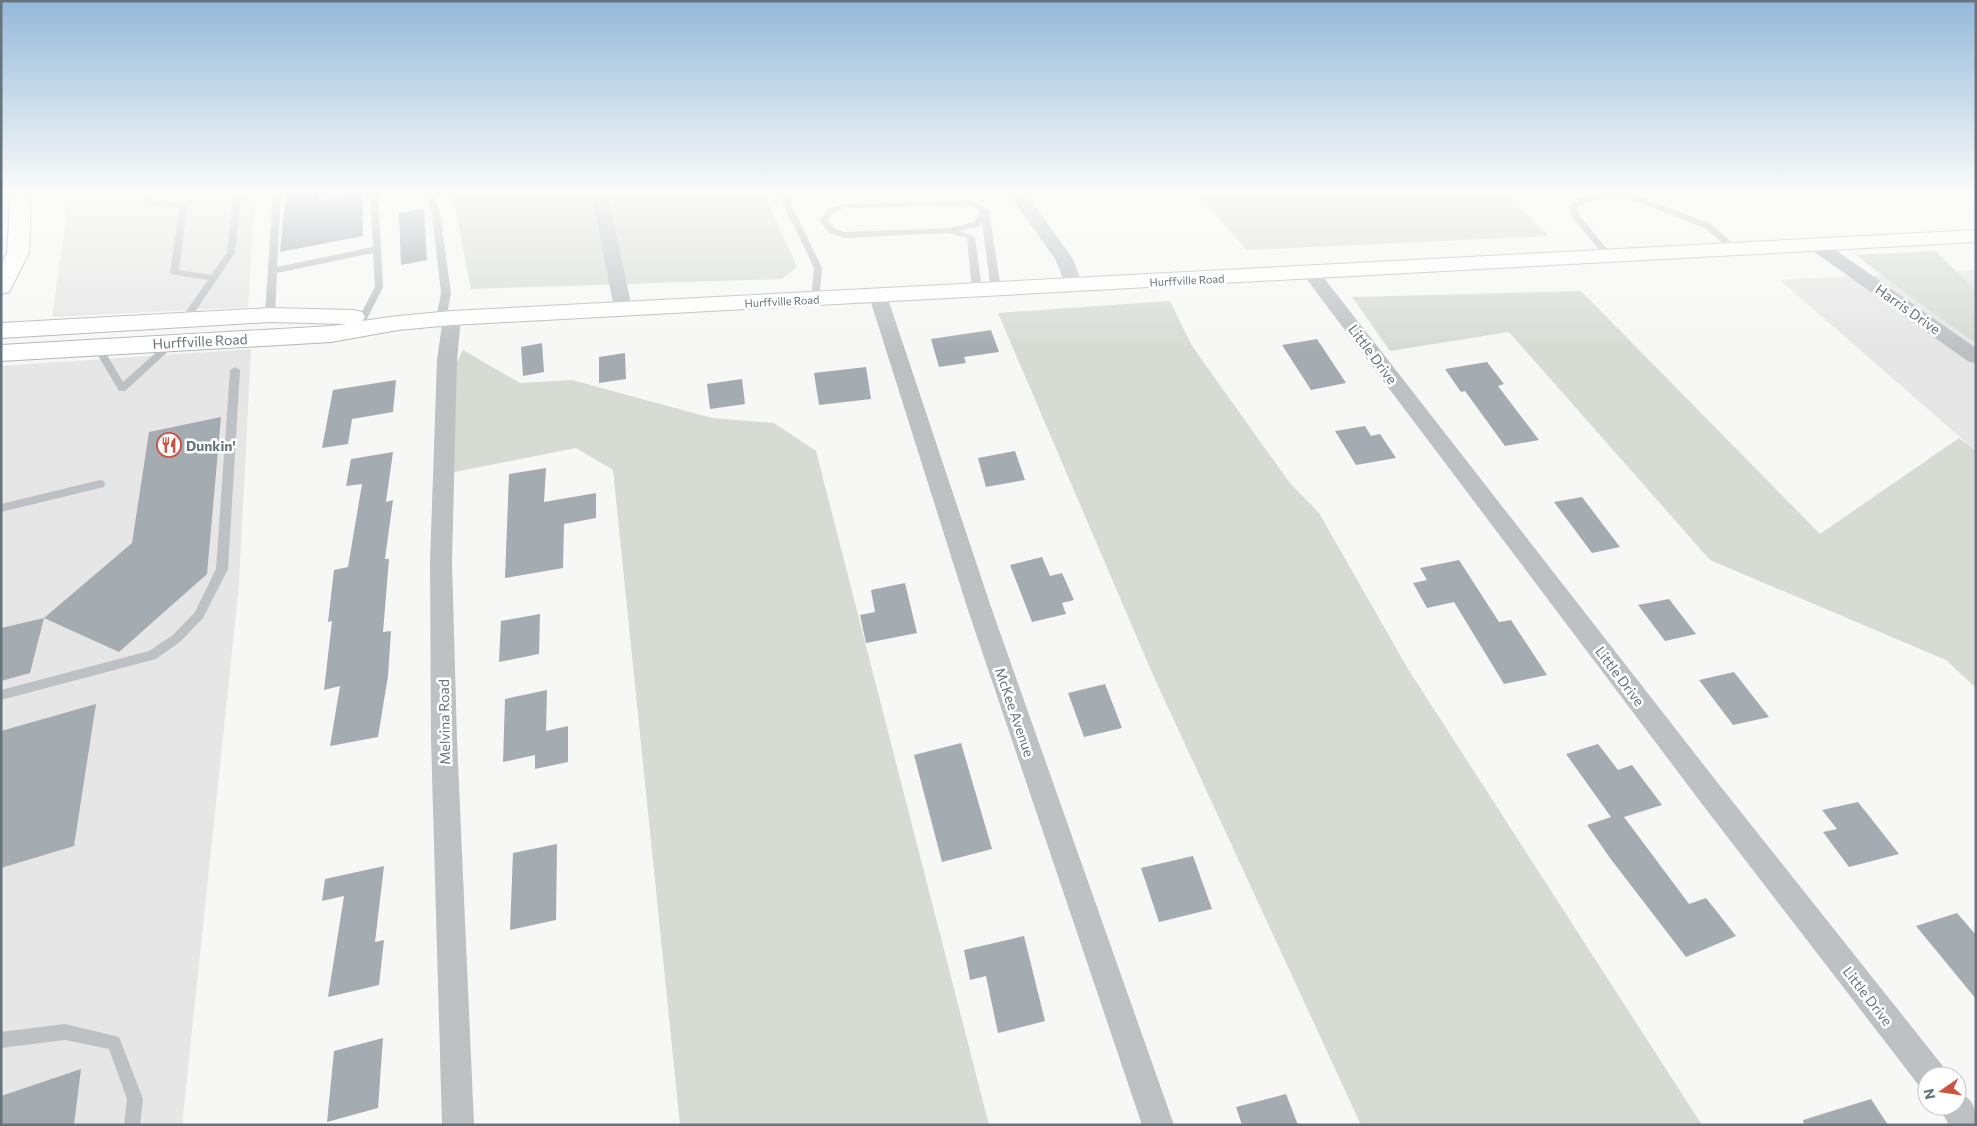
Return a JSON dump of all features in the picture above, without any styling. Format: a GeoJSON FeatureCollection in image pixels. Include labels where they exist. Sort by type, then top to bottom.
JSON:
{"type":"FeatureCollection","features":[{"type":"Feature","properties":{"kind":"main road"},"geometry":{"type":"LineString","coordinates":[[1,287],[18,253],[18,244]]}},
{"type":"Feature","properties":{"kind":"main road","name":"Hurffville Road"},"geometry":{"type":"LineString","coordinates":[[1,353],[331,334],[398,323],[623,308],[1074,286],[1825,244]]}},
{"type":"Feature","properties":{"kind":"main road","name":"Hurffville Road"},"geometry":{"type":"LineString","coordinates":[[1,330],[270,315],[339,316],[398,323]]}},
{"type":"Feature","properties":{"kind":"street"},"geometry":{"type":"LineString","coordinates":[[610,244],[623,308]]}},
{"type":"Feature","properties":{"kind":"street"},"geometry":{"type":"LineString","coordinates":[[1053,244],[1064,259],[1074,286]]}},
{"type":"Feature","properties":{"kind":"street","name":"Harris Drive"},"geometry":{"type":"LineString","coordinates":[[1816,244],[1976,357]]}},
{"type":"Feature","properties":{"kind":"street","name":"Little Drive"},"geometry":{"type":"LineString","coordinates":[[1311,273],[1702,783],[1923,1066]]}},
{"type":"Feature","properties":{"kind":"street","name":"McKee Avenue"},"geometry":{"type":"LineString","coordinates":[[878,296],[978,607],[1158,1125]]}},
{"type":"Feature","properties":{"kind":"street","name":"Melvina Road"},"geometry":{"type":"LineString","coordinates":[[446,319],[447,360],[441,562],[444,740],[458,1125]]}},
{"type":"Feature","properties":{"kind":"lane"},"geometry":{"type":"LineString","coordinates":[[178,244],[174,272],[213,278]]}},
{"type":"Feature","properties":{"kind":"lane"},"geometry":{"type":"LineString","coordinates":[[185,320],[231,253],[232,244]]}},
{"type":"Feature","properties":{"kind":"lane"},"geometry":{"type":"LineString","coordinates":[[270,315],[274,244]]}},
{"type":"Feature","properties":{"kind":"lane"},"geometry":{"type":"LineString","coordinates":[[363,319],[379,287],[377,244]]}},
{"type":"Feature","properties":{"kind":"lane"},"geometry":{"type":"LineString","coordinates":[[440,244],[446,293],[446,319]]}},
{"type":"Feature","properties":{"kind":"lane"},"geometry":{"type":"LineString","coordinates":[[806,244],[818,268],[816,299]]}},
{"type":"Feature","properties":{"kind":"lane"},"geometry":{"type":"LineString","coordinates":[[973,244],[986,290]]}},
{"type":"Feature","properties":{"kind":"lane"},"geometry":{"type":"LineString","coordinates":[[985,244],[986,290]]}},
{"type":"Feature","properties":{"kind":"lane"},"geometry":{"type":"LineString","coordinates":[[1599,244],[1609,256]]}},
{"type":"Feature","properties":{"kind":"lane"},"geometry":{"type":"LineString","coordinates":[[1729,244],[1735,249]]}},
{"type":"Feature","properties":{"kind":"lane"},"geometry":{"type":"LineString","coordinates":[[272,271],[377,249]]}},
{"type":"Feature","properties":{"kind":"lane"},"geometry":{"type":"LineString","coordinates":[[98,347],[122,389],[172,343]]}},
{"type":"Feature","properties":{"kind":"lane"},"geometry":{"type":"LineString","coordinates":[[1,694],[152,655],[177,638],[199,615],[222,569],[235,370]]}},
{"type":"Feature","properties":{"kind":"lane"},"geometry":{"type":"LineString","coordinates":[[1,508],[100,484]]}},
{"type":"Feature","properties":{"kind":"lane"},"geometry":{"type":"LineString","coordinates":[[1,1040],[65,1032],[114,1042],[135,1099],[132,1125]]}},
{"type":"Feature","properties":{"kind":"shaded area"},"geometry":{"type":"Polygon","coordinates":[[[62,244],[252,244],[248,307],[52,317],[62,244]]]}},
{"type":"Feature","properties":{"kind":"shaded area"},"geometry":{"type":"Polygon","coordinates":[[[462,244],[787,244],[797,267],[782,279],[471,289],[462,244]]]}},
{"type":"Feature","properties":{"kind":"shaded area"},"geometry":{"type":"Polygon","coordinates":[[[1241,244],[1386,244],[1247,250],[1241,244]]]}},
{"type":"Feature","properties":{"kind":"shaded area"},"geometry":{"type":"Polygon","coordinates":[[[1935,251],[1976,290],[1976,343],[1917,302],[1856,255],[1935,251]]]}},
{"type":"Feature","properties":{"kind":"shaded area"},"geometry":{"type":"Polygon","coordinates":[[[1976,270],[1976,451],[1780,280],[1976,270]]]}},
{"type":"Feature","properties":{"kind":"shaded area"},"geometry":{"type":"Polygon","coordinates":[[[1581,291],[1820,534],[1959,438],[1976,451],[1976,688],[1946,660],[1710,560],[1509,332],[1390,351],[1352,297],[1581,291]]]}},
{"type":"Feature","properties":{"kind":"shaded area"},"geometry":{"type":"Polygon","coordinates":[[[1170,301],[1192,346],[1289,482],[1319,513],[1408,669],[1702,1125],[1361,1125],[1153,675],[998,313],[1170,301]]]}},
{"type":"Feature","properties":{"kind":"shaded area"},"geometry":{"type":"Polygon","coordinates":[[[251,349],[239,585],[182,1125],[1,1125],[1,366],[251,349]]]}},
{"type":"Feature","properties":{"kind":"shaded area"},"geometry":{"type":"Polygon","coordinates":[[[463,350],[520,383],[572,380],[712,418],[774,423],[816,451],[989,1125],[680,1125],[613,470],[576,448],[440,475],[444,387],[463,350]]]}},
{"type":"Feature","properties":{"kind":"building"},"geometry":{"type":"Polygon","coordinates":[[[281,244],[324,244],[280,252],[281,244]]]}},
{"type":"Feature","properties":{"kind":"building"},"geometry":{"type":"Polygon","coordinates":[[[400,244],[426,244],[427,260],[401,265],[400,244]]]}},
{"type":"Feature","properties":{"kind":"building"},"geometry":{"type":"Polygon","coordinates":[[[991,330],[999,352],[964,357],[966,363],[939,367],[931,339],[991,330]]]}},
{"type":"Feature","properties":{"kind":"building"},"geometry":{"type":"Polygon","coordinates":[[[1317,339],[1346,383],[1311,390],[1282,345],[1317,339]]]}},
{"type":"Feature","properties":{"kind":"building"},"geometry":{"type":"Polygon","coordinates":[[[542,343],[544,372],[523,376],[521,347],[542,343]]]}},
{"type":"Feature","properties":{"kind":"building"},"geometry":{"type":"Polygon","coordinates":[[[625,353],[626,379],[599,383],[599,357],[625,353]]]}},
{"type":"Feature","properties":{"kind":"building"},"geometry":{"type":"Polygon","coordinates":[[[1487,362],[1504,384],[1498,386],[1539,440],[1505,446],[1465,391],[1461,392],[1445,369],[1487,362]]]}},
{"type":"Feature","properties":{"kind":"building"},"geometry":{"type":"Polygon","coordinates":[[[866,367],[871,399],[819,405],[814,373],[866,367]]]}},
{"type":"Feature","properties":{"kind":"building"},"geometry":{"type":"Polygon","coordinates":[[[742,379],[745,404],[710,409],[707,384],[742,379]]]}},
{"type":"Feature","properties":{"kind":"building"},"geometry":{"type":"Polygon","coordinates":[[[396,380],[393,412],[352,419],[348,444],[322,448],[333,390],[396,380]]]}},
{"type":"Feature","properties":{"kind":"building"},"geometry":{"type":"Polygon","coordinates":[[[221,417],[207,574],[119,652],[44,618],[132,543],[149,432],[221,417]]]}},
{"type":"Feature","properties":{"kind":"building"},"geometry":{"type":"Polygon","coordinates":[[[1365,426],[1371,436],[1380,434],[1396,458],[1356,465],[1335,431],[1365,426]]]}},
{"type":"Feature","properties":{"kind":"building"},"geometry":{"type":"Polygon","coordinates":[[[1015,451],[1025,480],[986,487],[978,458],[1015,451]]]}},
{"type":"Feature","properties":{"kind":"building"},"geometry":{"type":"Polygon","coordinates":[[[393,452],[386,502],[393,500],[385,559],[389,559],[383,632],[391,631],[388,676],[378,737],[330,746],[340,686],[324,690],[332,621],[328,622],[334,570],[348,567],[362,484],[346,486],[351,459],[393,452]]]}},
{"type":"Feature","properties":{"kind":"building"},"geometry":{"type":"Polygon","coordinates":[[[546,468],[544,502],[596,493],[596,518],[564,524],[563,568],[505,578],[509,474],[546,468]]]}},
{"type":"Feature","properties":{"kind":"building"},"geometry":{"type":"Polygon","coordinates":[[[1582,497],[1620,547],[1592,553],[1554,502],[1582,497]]]}},
{"type":"Feature","properties":{"kind":"building"},"geometry":{"type":"Polygon","coordinates":[[[1042,557],[1050,576],[1062,573],[1074,600],[1062,603],[1066,614],[1032,622],[1010,565],[1042,557]]]}},
{"type":"Feature","properties":{"kind":"building"},"geometry":{"type":"Polygon","coordinates":[[[1459,560],[1499,622],[1511,620],[1547,675],[1504,684],[1454,602],[1427,608],[1413,583],[1427,580],[1420,568],[1459,560]]]}},
{"type":"Feature","properties":{"kind":"building"},"geometry":{"type":"Polygon","coordinates":[[[905,583],[917,633],[866,643],[860,615],[875,612],[871,590],[905,583]]]}},
{"type":"Feature","properties":{"kind":"building"},"geometry":{"type":"Polygon","coordinates":[[[1669,599],[1696,634],[1665,641],[1638,605],[1669,599]]]}},
{"type":"Feature","properties":{"kind":"building"},"geometry":{"type":"Polygon","coordinates":[[[540,614],[539,654],[499,662],[501,621],[540,614]]]}},
{"type":"Feature","properties":{"kind":"building"},"geometry":{"type":"Polygon","coordinates":[[[44,618],[30,673],[1,681],[1,628],[44,618]]]}},
{"type":"Feature","properties":{"kind":"building"},"geometry":{"type":"Polygon","coordinates":[[[1734,672],[1769,717],[1733,725],[1699,680],[1734,672]]]}},
{"type":"Feature","properties":{"kind":"building"},"geometry":{"type":"Polygon","coordinates":[[[1105,684],[1122,728],[1084,737],[1068,693],[1105,684]]]}},
{"type":"Feature","properties":{"kind":"building"},"geometry":{"type":"Polygon","coordinates":[[[547,690],[546,731],[568,726],[568,762],[535,769],[535,755],[503,762],[505,699],[547,690]]]}},
{"type":"Feature","properties":{"kind":"building"},"geometry":{"type":"Polygon","coordinates":[[[96,704],[74,846],[1,868],[1,731],[96,704]]]}},
{"type":"Feature","properties":{"kind":"building"},"geometry":{"type":"Polygon","coordinates":[[[961,743],[992,849],[942,862],[914,755],[961,743]]]}},
{"type":"Feature","properties":{"kind":"building"},"geometry":{"type":"Polygon","coordinates":[[[1598,744],[1618,770],[1632,765],[1662,805],[1624,817],[1689,904],[1706,898],[1736,936],[1686,957],[1610,858],[1587,825],[1611,817],[1566,754],[1598,744]]]}},
{"type":"Feature","properties":{"kind":"building"},"geometry":{"type":"Polygon","coordinates":[[[1858,802],[1899,854],[1849,867],[1823,832],[1837,829],[1822,810],[1858,802]]]}},
{"type":"Feature","properties":{"kind":"building"},"geometry":{"type":"Polygon","coordinates":[[[557,844],[556,920],[510,930],[513,853],[557,844]]]}},
{"type":"Feature","properties":{"kind":"building"},"geometry":{"type":"Polygon","coordinates":[[[1193,856],[1212,909],[1159,922],[1141,868],[1193,856]]]}},
{"type":"Feature","properties":{"kind":"building"},"geometry":{"type":"Polygon","coordinates":[[[384,866],[375,942],[384,940],[379,985],[328,997],[344,896],[322,901],[325,879],[384,866]]]}},
{"type":"Feature","properties":{"kind":"building"},"geometry":{"type":"Polygon","coordinates":[[[1957,913],[1976,935],[1976,999],[1916,926],[1957,913]]]}},
{"type":"Feature","properties":{"kind":"building"},"geometry":{"type":"Polygon","coordinates":[[[1024,936],[1045,1021],[998,1033],[986,976],[970,980],[964,950],[1024,936]]]}},
{"type":"Feature","properties":{"kind":"building"},"geometry":{"type":"Polygon","coordinates":[[[383,1038],[378,1108],[327,1122],[334,1051],[383,1038]]]}},
{"type":"Feature","properties":{"kind":"building"},"geometry":{"type":"Polygon","coordinates":[[[81,1069],[74,1125],[1,1125],[1,1096],[81,1069]]]}},
{"type":"Feature","properties":{"kind":"building"},"geometry":{"type":"Polygon","coordinates":[[[1286,1094],[1298,1125],[1242,1125],[1236,1107],[1286,1094]]]}},
{"type":"Feature","properties":{"kind":"building"},"geometry":{"type":"Polygon","coordinates":[[[1871,1099],[1888,1125],[1804,1125],[1803,1120],[1871,1099]]]}},
{"type":"Feature","properties":{"kind":"place","name":"Dunkin'"},"geometry":{"type":"Point","coordinates":[169,445]}}]}
